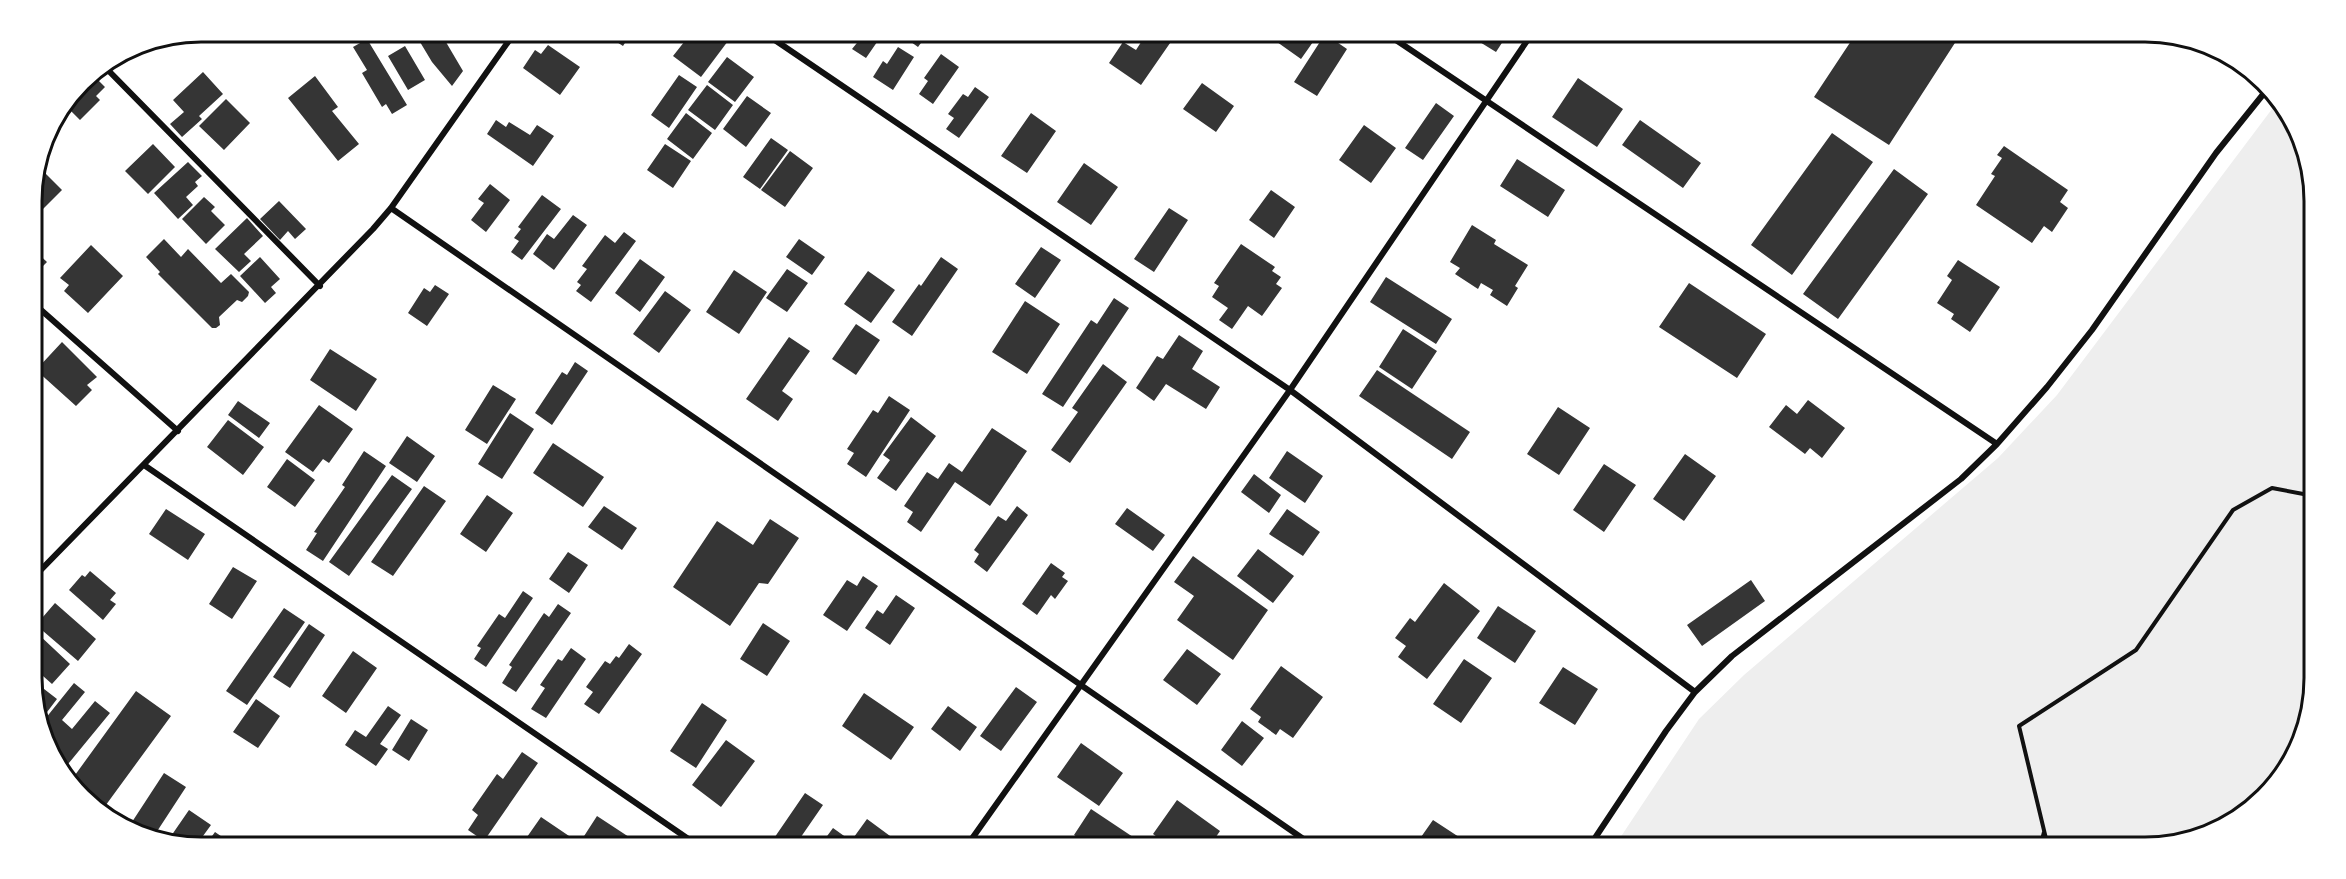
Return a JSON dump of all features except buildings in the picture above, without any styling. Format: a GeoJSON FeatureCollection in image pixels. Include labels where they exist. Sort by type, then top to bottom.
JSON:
{"type":"FeatureCollection","features":[{"type":"Feature","properties":{"kind":"street"},"geometry":{"type":"LineString","coordinates":[[42,569],[320,286],[391,208],[508,42]]}},
{"type":"Feature","properties":{"kind":"street"},"geometry":{"type":"LineString","coordinates":[[778,42],[1290,390],[1695,692]]}},
{"type":"Feature","properties":{"kind":"street"},"geometry":{"type":"LineString","coordinates":[[1399,42],[1997,444]]}},
{"type":"Feature","properties":{"kind":"street"},"geometry":{"type":"LineString","coordinates":[[973,837],[1290,390],[1526,42]]}},
{"type":"Feature","properties":{"kind":"street"},"geometry":{"type":"LineString","coordinates":[[109,72],[320,286]]}},
{"type":"Feature","properties":{"kind":"street"},"geometry":{"type":"LineString","coordinates":[[1596,837],[1695,692],[1732,656],[1961,479],[1997,444],[2047,387],[2092,330],[2216,153],[2263,95]]}},
{"type":"Feature","properties":{"kind":"street"},"geometry":{"type":"LineString","coordinates":[[391,208],[1301,837]]}},
{"type":"Feature","properties":{"kind":"street"},"geometry":{"type":"LineString","coordinates":[[42,310],[178,430]]}},
{"type":"Feature","properties":{"kind":"street"},"geometry":{"type":"LineString","coordinates":[[144,465],[685,837]]}},
{"type":"Feature","properties":{"kind":"path"},"geometry":{"type":"LineString","coordinates":[[2046,837],[2019,726],[2136,650],[2233,510],[2272,488],[2304,494]]}},
{"type":"Feature","properties":{"kind":"path"},"geometry":{"type":"LineString","coordinates":[[2042,837],[2044,831]]}},
{"type":"Feature","properties":{"kind":"shaded area"},"geometry":{"type":"Polygon","coordinates":[[[2273,107],[2292,140],[2303,180],[2304,678],[2303,699],[2296,729],[2277,766],[2257,790],[2242,804],[2206,825],[2186,832],[2155,837],[1621,837],[1699,719],[1744,675],[1998,458],[2057,395],[2273,107]]]}}]}
